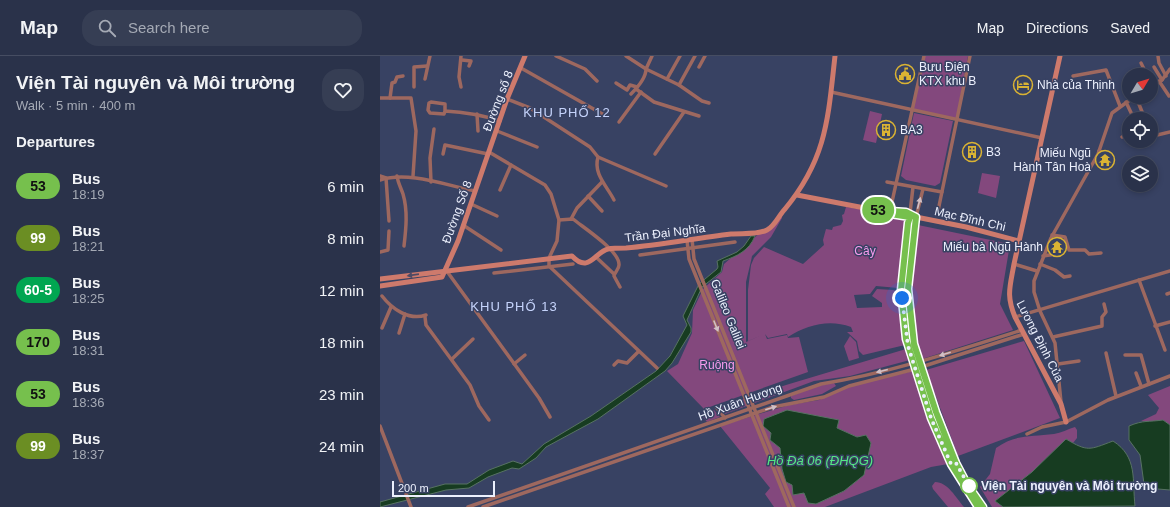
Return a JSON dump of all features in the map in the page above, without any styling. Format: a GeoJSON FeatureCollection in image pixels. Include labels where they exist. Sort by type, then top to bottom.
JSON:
{"type":"FeatureCollection","features":[{"type":"Feature","properties":{"kind":"street"},"geometry":{"type":"LineString","coordinates":[[426,78],[430,56]]}},
{"type":"Feature","properties":{"kind":"street","name":"Đường số 8"},"geometry":{"type":"LineString","coordinates":[[489,153],[525,56]]}},
{"type":"Feature","properties":{"kind":"street"},"geometry":{"type":"LineString","coordinates":[[556,56],[585,69],[598,81]]}},
{"type":"Feature","properties":{"kind":"street"},"geometry":{"type":"LineString","coordinates":[[626,56],[646,69],[679,85],[709,103]]}},
{"type":"Feature","properties":{"kind":"street"},"geometry":{"type":"LineString","coordinates":[[631,94],[646,73],[646,69],[652,56]]}},
{"type":"Feature","properties":{"kind":"street"},"geometry":{"type":"LineString","coordinates":[[667,80],[680,56]]}},
{"type":"Feature","properties":{"kind":"street"},"geometry":{"type":"LineString","coordinates":[[679,85],[696,56]]}},
{"type":"Feature","properties":{"kind":"street"},"geometry":{"type":"LineString","coordinates":[[699,67],[705,56]]}},
{"type":"Feature","properties":{"kind":"street","name":"Trần Đại Nghĩa"},"geometry":{"type":"LineString","coordinates":[[380,279],[572,256],[580,262],[588,262],[597,258],[606,249],[732,234],[755,233],[768,230],[797,195],[819,153],[828,120],[835,56]]}},
{"type":"Feature","properties":{"kind":"street"},"geometry":{"type":"LineString","coordinates":[[892,202],[924,56]]}},
{"type":"Feature","properties":{"kind":"street"},"geometry":{"type":"LineString","coordinates":[[938,211],[970,56]]}},
{"type":"Feature","properties":{"kind":"street","name":"Lương Định Của"},"geometry":{"type":"LineString","coordinates":[[1060,56],[1014,264],[1009,303],[1061,404],[1066,422]]}},
{"type":"Feature","properties":{"kind":"street"},"geometry":{"type":"LineString","coordinates":[[1158,56],[1166,76]]}},
{"type":"Feature","properties":{"kind":"street"},"geometry":{"type":"LineString","coordinates":[[461,87],[461,58],[470,61],[469,66]]}},
{"type":"Feature","properties":{"kind":"street"},"geometry":{"type":"LineString","coordinates":[[1141,63],[1144,68]]}},
{"type":"Feature","properties":{"kind":"street"},"geometry":{"type":"LineString","coordinates":[[414,87],[414,67],[427,66]]}},
{"type":"Feature","properties":{"kind":"street"},"geometry":{"type":"LineString","coordinates":[[521,68],[606,116]]}},
{"type":"Feature","properties":{"kind":"street"},"geometry":{"type":"LineString","coordinates":[[1160,81],[1166,76],[1170,69]]}},
{"type":"Feature","properties":{"kind":"street"},"geometry":{"type":"LineString","coordinates":[[1073,76],[1106,70],[1120,106]]}},
{"type":"Feature","properties":{"kind":"street"},"geometry":{"type":"LineString","coordinates":[[390,98],[392,83],[395,82],[397,76],[404,76]]}},
{"type":"Feature","properties":{"kind":"street"},"geometry":{"type":"LineString","coordinates":[[1158,77],[1169,96]]}},
{"type":"Feature","properties":{"kind":"street"},"geometry":{"type":"LineString","coordinates":[[616,83],[627,90],[630,85],[654,102],[699,116]]}},
{"type":"Feature","properties":{"kind":"street"},"geometry":{"type":"LineString","coordinates":[[619,122],[640,92]]}},
{"type":"Feature","properties":{"kind":"street"},"geometry":{"type":"LineString","coordinates":[[831,92],[1042,138]]}},
{"type":"Feature","properties":{"kind":"street"},"geometry":{"type":"LineString","coordinates":[[380,98],[411,98],[416,131],[413,176]]}},
{"type":"Feature","properties":{"kind":"street"},"geometry":{"type":"LineString","coordinates":[[508,99],[530,108],[590,147],[598,157],[666,186]]}},
{"type":"Feature","properties":{"kind":"street"},"geometry":{"type":"LineString","coordinates":[[445,111],[445,104],[429,103],[428,110],[430,113],[444,114],[445,111],[477,114],[500,121]]}},
{"type":"Feature","properties":{"kind":"street"},"geometry":{"type":"LineString","coordinates":[[1061,404],[1057,350],[1053,337],[1040,310],[1033,286],[1037,271],[1052,235],[1082,184],[1099,151],[1112,113],[1123,104]]}},
{"type":"Feature","properties":{"kind":"street"},"geometry":{"type":"LineString","coordinates":[[655,154],[684,112]]}},
{"type":"Feature","properties":{"kind":"street"},"geometry":{"type":"LineString","coordinates":[[477,114],[478,132]]}},
{"type":"Feature","properties":{"kind":"street"},"geometry":{"type":"LineString","coordinates":[[431,182],[430,158],[434,129]]}},
{"type":"Feature","properties":{"kind":"street"},"geometry":{"type":"LineString","coordinates":[[497,131],[537,147]]}},
{"type":"Feature","properties":{"kind":"street"},"geometry":{"type":"LineString","coordinates":[[1158,135],[1170,132]]}},
{"type":"Feature","properties":{"kind":"street"},"geometry":{"type":"LineString","coordinates":[[443,154],[445,145],[489,153],[545,184],[551,194],[559,220],[557,241],[548,258],[549,266],[656,368]]}},
{"type":"Feature","properties":{"kind":"street"},"geometry":{"type":"LineString","coordinates":[[1099,151],[1112,156]]}},
{"type":"Feature","properties":{"kind":"street","name":"Đường Số 8"},"geometry":{"type":"LineString","coordinates":[[380,286],[442,277],[446,270],[489,153]]}},
{"type":"Feature","properties":{"kind":"street"},"geometry":{"type":"LineString","coordinates":[[598,157],[597,162],[602,182],[614,200]]}},
{"type":"Feature","properties":{"kind":"street"},"geometry":{"type":"LineString","coordinates":[[500,190],[511,165]]}},
{"type":"Feature","properties":{"kind":"street"},"geometry":{"type":"LineString","coordinates":[[380,176],[386,178]]}},
{"type":"Feature","properties":{"kind":"street"},"geometry":{"type":"LineString","coordinates":[[397,176],[399,187],[403,194],[407,224],[404,246]]}},
{"type":"Feature","properties":{"kind":"street"},"geometry":{"type":"LineString","coordinates":[[380,180],[397,176],[413,176],[431,182],[475,191]]}},
{"type":"Feature","properties":{"kind":"street"},"geometry":{"type":"LineString","coordinates":[[386,178],[389,221]]}},
{"type":"Feature","properties":{"kind":"street"},"geometry":{"type":"LineString","coordinates":[[571,219],[572,214],[602,182]]}},
{"type":"Feature","properties":{"kind":"street"},"geometry":{"type":"LineString","coordinates":[[887,182],[942,192]]}},
{"type":"Feature","properties":{"kind":"street"},"geometry":{"type":"LineString","coordinates":[[913,187],[901,290],[908,346],[931,418],[953,464],[978,507]]}},
{"type":"Feature","properties":{"kind":"street"},"geometry":{"type":"LineString","coordinates":[[923,189],[916,217],[908,289],[914,344],[953,464],[983,507]]}},
{"type":"Feature","properties":{"kind":"street","name":"Mạc Đĩnh Chi"},"geometry":{"type":"LineString","coordinates":[[797,195],[884,213],[910,215],[1019,242]]}},
{"type":"Feature","properties":{"kind":"street"},"geometry":{"type":"LineString","coordinates":[[588,196],[602,211]]}},
{"type":"Feature","properties":{"kind":"street"},"geometry":{"type":"LineString","coordinates":[[471,204],[497,216]]}},
{"type":"Feature","properties":{"kind":"street"},"geometry":{"type":"LineString","coordinates":[[559,220],[573,219],[611,249],[618,258],[619,263],[618,269],[614,274]]}},
{"type":"Feature","properties":{"kind":"street"},"geometry":{"type":"LineString","coordinates":[[463,225],[501,250]]}},
{"type":"Feature","properties":{"kind":"street"},"geometry":{"type":"LineString","coordinates":[[380,252],[388,250],[389,231]]}},
{"type":"Feature","properties":{"kind":"street"},"geometry":{"type":"LineString","coordinates":[[1052,235],[1065,237],[1069,250],[1085,250],[1089,254],[1100,253]]}},
{"type":"Feature","properties":{"kind":"street","name":"Galileo Galilei"},"geometry":{"type":"LineString","coordinates":[[690,240],[702,278],[794,507]]}},
{"type":"Feature","properties":{"kind":"street","name":"Galileo Galilei"},"geometry":{"type":"LineString","coordinates":[[690,240],[688,248],[691,264],[789,507]]}},
{"type":"Feature","properties":{"kind":"street"},"geometry":{"type":"LineString","coordinates":[[640,255],[735,242]]}},
{"type":"Feature","properties":{"kind":"street"},"geometry":{"type":"LineString","coordinates":[[1043,256],[1056,254]]}},
{"type":"Feature","properties":{"kind":"street"},"geometry":{"type":"LineString","coordinates":[[597,258],[614,274],[614,278],[620,287]]}},
{"type":"Feature","properties":{"kind":"street"},"geometry":{"type":"LineString","coordinates":[[691,264],[696,262]]}},
{"type":"Feature","properties":{"kind":"street"},"geometry":{"type":"LineString","coordinates":[[494,273],[573,264]]}},
{"type":"Feature","properties":{"kind":"street"},"geometry":{"type":"LineString","coordinates":[[1014,264],[1037,271]]}},
{"type":"Feature","properties":{"kind":"street"},"geometry":{"type":"LineString","coordinates":[[1040,264],[1055,270],[1064,277],[1070,276]]}},
{"type":"Feature","properties":{"kind":"street"},"geometry":{"type":"LineString","coordinates":[[446,270],[514,364],[550,417]]}},
{"type":"Feature","properties":{"kind":"street"},"geometry":{"type":"LineString","coordinates":[[1015,317],[1170,272]]}},
{"type":"Feature","properties":{"kind":"street"},"geometry":{"type":"LineString","coordinates":[[1139,280],[1165,350]]}},
{"type":"Feature","properties":{"kind":"street"},"geometry":{"type":"LineString","coordinates":[[382,296],[391,307],[405,314],[426,316],[426,325],[470,385],[479,406],[489,420]]}},
{"type":"Feature","properties":{"kind":"street"},"geometry":{"type":"LineString","coordinates":[[1053,337],[1102,326],[1102,317],[1106,312],[1104,304]]}},
{"type":"Feature","properties":{"kind":"street"},"geometry":{"type":"LineString","coordinates":[[382,328],[391,307]]}},
{"type":"Feature","properties":{"kind":"street"},"geometry":{"type":"LineString","coordinates":[[399,333],[405,314]]}},
{"type":"Feature","properties":{"kind":"street"},"geometry":{"type":"LineString","coordinates":[[1156,326],[1170,322]]}},
{"type":"Feature","properties":{"kind":"street","name":"Hồ Xuân Hương"},"geometry":{"type":"LineString","coordinates":[[468,507],[757,412],[787,403],[824,397],[840,389],[1023,332]]}},
{"type":"Feature","properties":{"kind":"street"},"geometry":{"type":"LineString","coordinates":[[452,359],[474,339]]}},
{"type":"Feature","properties":{"kind":"street"},"geometry":{"type":"LineString","coordinates":[[908,346],[914,344]]}},
{"type":"Feature","properties":{"kind":"street"},"geometry":{"type":"LineString","coordinates":[[614,365],[618,361],[627,363],[638,352]]}},
{"type":"Feature","properties":{"kind":"street"},"geometry":{"type":"LineString","coordinates":[[1106,352],[1116,396]]}},
{"type":"Feature","properties":{"kind":"street"},"geometry":{"type":"LineString","coordinates":[[514,364],[525,355]]}},
{"type":"Feature","properties":{"kind":"street"},"geometry":{"type":"LineString","coordinates":[[1125,355],[1141,355],[1149,384]]}},
{"type":"Feature","properties":{"kind":"street"},"geometry":{"type":"LineString","coordinates":[[1058,364],[1079,360]]}},
{"type":"Feature","properties":{"kind":"street","name":"Hồ Xuân Hương"},"geometry":{"type":"LineString","coordinates":[[483,507],[821,384],[914,366]]}},
{"type":"Feature","properties":{"kind":"street"},"geometry":{"type":"LineString","coordinates":[[1136,373],[1141,386]]}},
{"type":"Feature","properties":{"kind":"street"},"geometry":{"type":"LineString","coordinates":[[1027,434],[1042,427],[1066,422],[1116,396],[1170,376]]}},
{"type":"Feature","properties":{"kind":"street"},"geometry":{"type":"LineString","coordinates":[[838,381],[840,389]]}},
{"type":"Feature","properties":{"kind":"street"},"geometry":{"type":"LineString","coordinates":[[785,396],[787,403]]}},
{"type":"Feature","properties":{"kind":"street"},"geometry":{"type":"LineString","coordinates":[[716,407],[725,418]]}},
{"type":"Feature","properties":{"kind":"street"},"geometry":{"type":"LineString","coordinates":[[380,426],[411,507]]}},
{"type":"Feature","properties":{"kind":"green space"},"geometry":{"type":"Polygon","coordinates":[[[924,56],[968,56],[956,120],[911,110],[924,56]]]}},
{"type":"Feature","properties":{"kind":"green space"},"geometry":{"type":"Polygon","coordinates":[[[870,111],[882,114],[876,143],[863,140],[870,111]]]}},
{"type":"Feature","properties":{"kind":"green space"},"geometry":{"type":"Polygon","coordinates":[[[914,113],[953,121],[940,183],[935,186],[906,180],[901,176],[914,113]]]}},
{"type":"Feature","properties":{"kind":"green space"},"geometry":{"type":"Polygon","coordinates":[[[982,173],[1000,176],[996,198],[978,193],[982,173]]]}},
{"type":"Feature","properties":{"kind":"green space"},"geometry":{"type":"Polygon","coordinates":[[[846,207],[900,216],[906,221],[898,288],[876,286],[870,294],[854,295],[857,308],[882,307],[882,303],[872,296],[877,289],[899,292],[905,345],[863,355],[859,351],[857,341],[847,332],[853,332],[851,327],[826,323],[810,326],[788,337],[787,334],[768,338],[765,334],[767,339],[787,335],[788,338],[799,337],[808,372],[704,409],[667,371],[678,364],[692,333],[693,310],[703,289],[722,272],[724,264],[760,233],[763,233],[781,215],[782,218],[771,237],[752,256],[746,282],[746,342],[762,335],[748,341],[748,290],[751,265],[754,258],[764,247],[803,264],[824,245],[823,240],[826,229],[832,230],[833,227],[841,225],[843,221],[842,215],[844,214],[846,207]]]}},
{"type":"Feature","properties":{"kind":"green space"},"geometry":{"type":"Polygon","coordinates":[[[918,225],[1010,244],[1000,304],[1013,330],[922,359],[914,325],[911,293],[913,260],[918,225]]]}},
{"type":"Feature","properties":{"kind":"green space"},"geometry":{"type":"Polygon","coordinates":[[[850,336],[856,342],[859,358],[849,361],[844,346],[850,336]]]}},
{"type":"Feature","properties":{"kind":"green space"},"geometry":{"type":"Polygon","coordinates":[[[1024,341],[1060,418],[958,456],[926,370],[1024,341]]]}},
{"type":"Feature","properties":{"kind":"green space"},"geometry":{"type":"Polygon","coordinates":[[[906,349],[910,360],[850,376],[814,381],[725,414],[719,407],[786,385],[906,349]]]}},
{"type":"Feature","properties":{"kind":"green space"},"geometry":{"type":"Polygon","coordinates":[[[913,371],[930,426],[948,464],[931,467],[825,507],[774,507],[765,494],[770,488],[720,426],[789,405],[819,400],[845,387],[913,371]],[[814,416],[771,433],[770,440],[780,448],[781,460],[786,476],[816,504],[844,491],[864,475],[857,437],[837,428],[839,420],[814,416]]]}},
{"type":"Feature","properties":{"kind":"green space"},"geometry":{"type":"Polygon","coordinates":[[[834,383],[836,386],[822,394],[794,400],[791,398],[791,396],[820,385],[834,383]]]}},
{"type":"Feature","properties":{"kind":"green space"},"geometry":{"type":"Polygon","coordinates":[[[1170,386],[1170,425],[1163,420],[1153,422],[1141,421],[1156,414],[1159,408],[1148,395],[1170,386]]]}},
{"type":"Feature","properties":{"kind":"green space"},"geometry":{"type":"Polygon","coordinates":[[[714,410],[720,417],[707,422],[701,414],[714,410]]]}},
{"type":"Feature","properties":{"kind":"green space"},"geometry":{"type":"Polygon","coordinates":[[[1075,427],[1077,430],[1077,438],[1073,443],[1066,439],[1032,472],[995,501],[1003,507],[992,507],[980,487],[990,474],[996,448],[1010,440],[1017,438],[1054,434],[1075,427]]]}},
{"type":"Feature","properties":{"kind":"green space"},"geometry":{"type":"Polygon","coordinates":[[[935,482],[948,488],[964,507],[948,507],[933,489],[932,486],[935,482]]]}},
{"type":"Feature","properties":{"kind":"water"},"geometry":{"type":"Polygon","coordinates":[[[751,236],[755,236],[749,246],[738,255],[723,261],[721,272],[702,287],[687,320],[691,328],[691,332],[672,363],[665,371],[598,419],[546,447],[536,458],[519,469],[512,468],[488,477],[469,488],[446,490],[380,507],[380,502],[445,484],[467,484],[489,470],[513,461],[522,464],[544,444],[591,416],[656,371],[670,356],[687,325],[683,316],[699,284],[717,269],[717,261],[737,252],[744,246],[751,236]]]}},
{"type":"Feature","properties":{"kind":"water","name":"Hồ Đá 06 (ĐHQG)"},"geometry":{"type":"Polygon","coordinates":[[[787,410],[839,420],[837,428],[857,437],[866,435],[871,443],[864,475],[844,491],[816,504],[808,503],[804,493],[793,495],[792,485],[786,482],[782,469],[780,448],[770,440],[771,433],[763,426],[764,419],[787,410]]]}},
{"type":"Feature","properties":{"kind":"water"},"geometry":{"type":"Polygon","coordinates":[[[1163,420],[1170,425],[1170,490],[1158,489],[1144,484],[1140,455],[1129,440],[1129,426],[1142,422],[1163,420]]]}},
{"type":"Feature","properties":{"kind":"water"},"geometry":{"type":"Polygon","coordinates":[[[1066,439],[1084,448],[1093,448],[1113,441],[1121,447],[1127,454],[1132,470],[1135,506],[1003,507],[995,501],[1032,472],[1066,439]]]}},
{"type":"Feature","properties":{"kind":"bus line","name":"53"},"geometry":{"type":"LineString","coordinates":[[978,507],[951,464],[931,418],[906,339],[901,290],[908,223],[910,217],[875,210],[883,209],[906,212],[916,217],[909,269],[908,289],[909,310],[914,344],[936,412],[956,463],[967,484],[983,507]]}},
{"type":"Feature","properties":{"kind":"place","name":"Bưu Điện KTX khu B"},"geometry":{"type":"Point","coordinates":[905,74]}},
{"type":"Feature","properties":{"kind":"place","name":"Nhà của Thịnh"},"geometry":{"type":"Point","coordinates":[1023,85]}},
{"type":"Feature","properties":{"kind":"place","name":"BA3"},"geometry":{"type":"Point","coordinates":[886,130]}},
{"type":"Feature","properties":{"kind":"place","name":"B3"},"geometry":{"type":"Point","coordinates":[972,152]}},
{"type":"Feature","properties":{"kind":"place","name":"Miếu Ngũ Hành Tân Hoà"},"geometry":{"type":"Point","coordinates":[1105,160]}},
{"type":"Feature","properties":{"kind":"place","name":"Miếu bà Ngũ Hành"},"geometry":{"type":"Point","coordinates":[1057,247]}},
{"type":"Feature","properties":{"kind":"place","name":"Viện Tài nguyên và Môi trường"},"geometry":{"type":"Point","coordinates":[969,486]}},
{"type":"Feature","properties":{"kind":"district","name":"KHU PHỐ 12"},"geometry":{"type":"Point","coordinates":[567,112]}},
{"type":"Feature","properties":{"kind":"district","name":"KHU PHỐ 13"},"geometry":{"type":"Point","coordinates":[514,306]}},
{"type":"Feature","properties":{"kind":"route"},"geometry":{"type":"LineString","coordinates":[[902,298],[906,339],[931,418],[951,464],[956,463],[969,486]]}},
{"type":"Feature","properties":{"kind":"park label","name":"Cây"},"geometry":{"type":"Point","coordinates":[865,251]}},
{"type":"Feature","properties":{"kind":"park label","name":"Ruộng"},"geometry":{"type":"Point","coordinates":[717,365]}}]}
